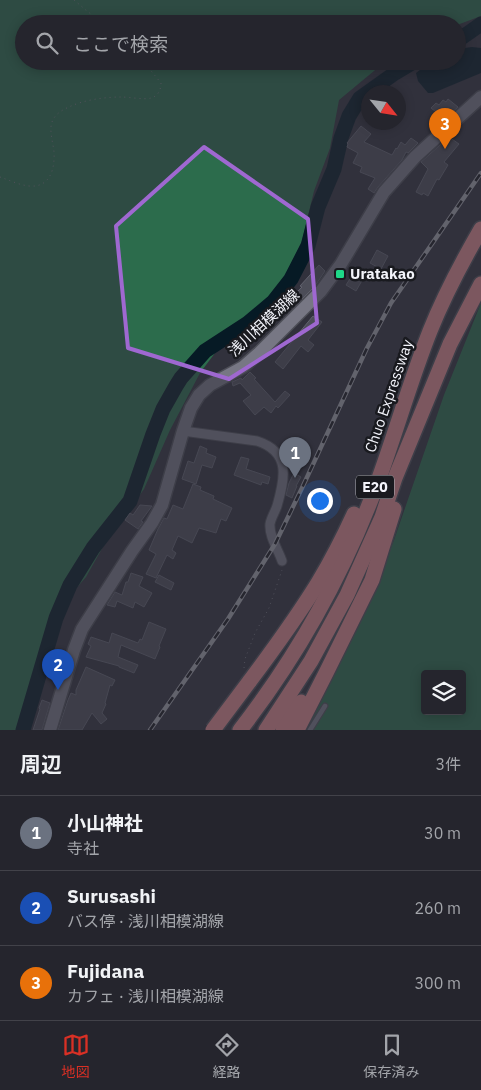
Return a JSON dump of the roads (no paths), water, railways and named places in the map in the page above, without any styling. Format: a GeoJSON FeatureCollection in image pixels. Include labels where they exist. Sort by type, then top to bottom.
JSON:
{"type":"FeatureCollection","features":[{"type":"Feature","properties":{"kind":"highway","name":"Chuo Expressway"},"geometry":{"type":"LineString","coordinates":[[240,730],[292,656],[332,586],[373,493],[430,331],[448,290],[481,229]]}},
{"type":"Feature","properties":{"kind":"highway","name":"E20"},"geometry":{"type":"LineString","coordinates":[[266,730],[311,661],[347,595],[382,517],[395,478],[450,344],[481,284]]}},
{"type":"Feature","properties":{"kind":"highway"},"geometry":{"type":"LineString","coordinates":[[297,730],[372,580],[450,344]]}},
{"type":"Feature","properties":{"kind":"highway"},"geometry":{"type":"LineString","coordinates":[[213,730],[273,650],[317,585],[355,514],[416,371]]}},
{"type":"Feature","properties":{"kind":"highway"},"geometry":{"type":"LineString","coordinates":[[283,730],[344,636]]}},
{"type":"Feature","properties":{"kind":"main road","name":"浅川相模湖線"},"geometry":{"type":"LineString","coordinates":[[50,730],[74,650],[82,630],[162,505],[182,431],[191,408],[199,395],[210,385],[243,367],[321,291],[341,264],[384,192],[398,175],[422,150],[481,97]]}},
{"type":"Feature","properties":{"kind":"street"},"geometry":{"type":"LineString","coordinates":[[182,431],[257,441],[265,443],[274,449],[283,466],[283,477],[277,506],[270,524],[271,536],[282,561]]}},
{"type":"Feature","properties":{"kind":"lane"},"geometry":{"type":"LineString","coordinates":[[310,730],[325,706]]}},
{"type":"Feature","properties":{"kind":"water"},"geometry":{"type":"Polygon","coordinates":[[[466,48],[481,48],[481,73],[433,93],[428,93],[418,81],[416,73],[420,70],[466,70],[466,48]]]}},
{"type":"Feature","properties":{"kind":"waterway"},"geometry":{"type":"LineString","coordinates":[[466,35],[481,24]]}},
{"type":"Feature","properties":{"kind":"waterway"},"geometry":{"type":"LineString","coordinates":[[23,730],[56,618],[70,585],[93,548],[130,501],[153,434],[163,409],[176,386],[205,351],[248,323],[273,302],[291,279],[308,246],[318,207],[334,169],[341,138],[349,116],[360,98],[400,70]]}},
{"type":"Feature","properties":{"kind":"railway"},"geometry":{"type":"LineString","coordinates":[[150,730],[228,619],[275,544],[367,348],[391,303],[481,173]]}},
{"type":"Feature","properties":{"kind":"place","name":"Fujidana"},"geometry":{"type":"Point","coordinates":[445,149]}},
{"type":"Feature","properties":{"kind":"place","name":"Uratakao"},"geometry":{"type":"Point","coordinates":[340,274]}},
{"type":"Feature","properties":{"kind":"place","name":"小山神社"},"geometry":{"type":"Point","coordinates":[295,478]}},
{"type":"Feature","properties":{"kind":"place","name":"Surusashi"},"geometry":{"type":"Point","coordinates":[58,690]}}]}
